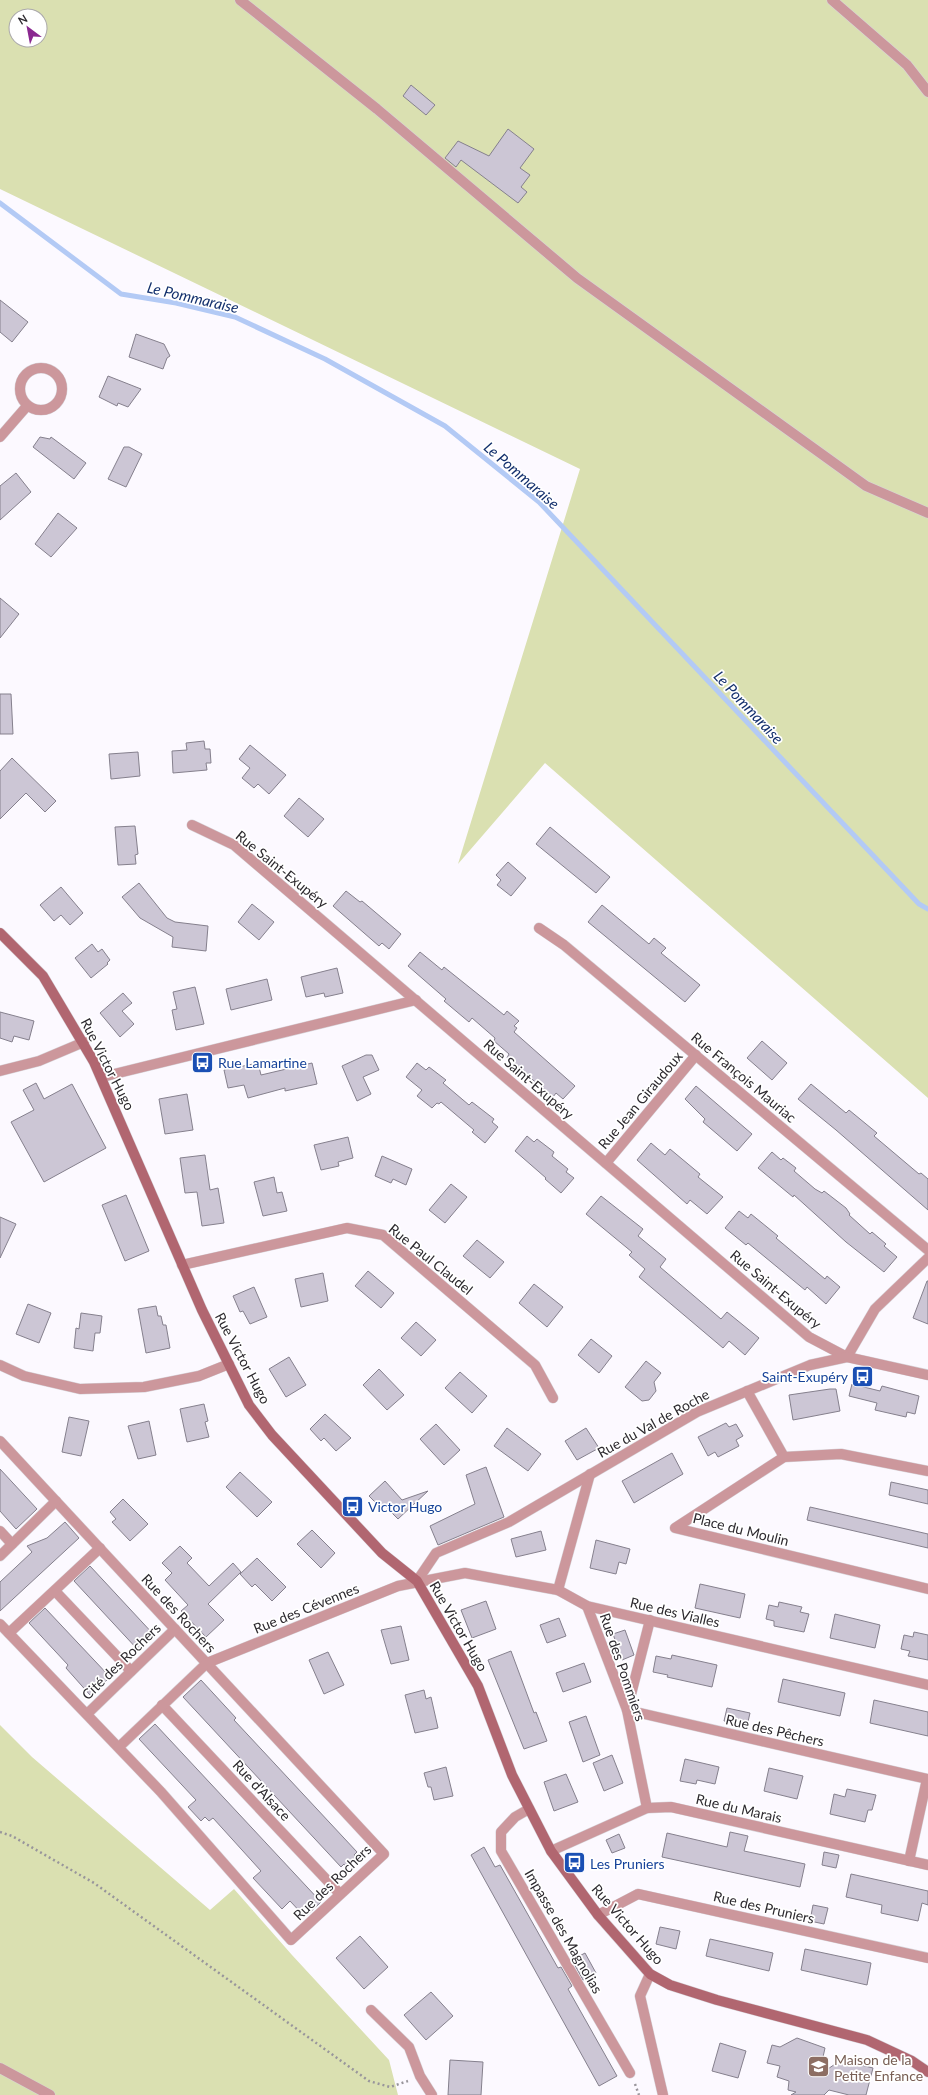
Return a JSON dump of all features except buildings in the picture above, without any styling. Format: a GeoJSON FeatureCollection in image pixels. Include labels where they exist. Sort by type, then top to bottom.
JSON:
{"type":"FeatureCollection","features":[{"type":"Feature","properties":{"kind":"street"},"geometry":{"type":"LineString","coordinates":[[240,0],[377,109],[577,278],[866,486],[928,513]]}},
{"type":"Feature","properties":{"kind":"street"},"geometry":{"type":"LineString","coordinates":[[832,0],[907,65],[928,92]]}},
{"type":"Feature","properties":{"kind":"street"},"geometry":{"type":"LineString","coordinates":[[42,368],[53,372],[60,381],[62,387],[58,402],[52,408],[44,411],[35,410],[27,406],[22,400],[20,391],[21,381],[24,377],[35,369],[42,368]]}},
{"type":"Feature","properties":{"kind":"street"},"geometry":{"type":"LineString","coordinates":[[0,437],[27,406]]}},
{"type":"Feature","properties":{"kind":"street","name":"Rue Saint-Exupéry"},"geometry":{"type":"LineString","coordinates":[[192,825],[234,845],[809,1337],[847,1357]]}},
{"type":"Feature","properties":{"kind":"street","name":"Rue François Mauriac"},"geometry":{"type":"LineString","coordinates":[[539,928],[564,945],[928,1250]]}},
{"type":"Feature","properties":{"kind":"street","name":"Rue Victor Hugo"},"geometry":{"type":"LineString","coordinates":[[0,933],[42,976],[84,1042],[102,1077],[202,1310],[249,1405],[272,1435],[382,1553],[417,1581],[478,1686],[512,1775],[551,1852],[598,1915],[650,1974],[670,1985],[717,2000],[867,2040],[912,2061],[928,2072]]}},
{"type":"Feature","properties":{"kind":"street"},"geometry":{"type":"LineString","coordinates":[[102,1077],[416,1000]]}},
{"type":"Feature","properties":{"kind":"street"},"geometry":{"type":"LineString","coordinates":[[0,1071],[39,1061],[84,1042]]}},
{"type":"Feature","properties":{"kind":"street","name":"Rue Jean Giraudoux"},"geometry":{"type":"LineString","coordinates":[[606,1163],[696,1055]]}},
{"type":"Feature","properties":{"kind":"street","name":"Rue Paul Claudel"},"geometry":{"type":"LineString","coordinates":[[182,1264],[347,1228],[383,1235],[535,1364],[553,1398]]}},
{"type":"Feature","properties":{"kind":"street"},"geometry":{"type":"LineString","coordinates":[[847,1357],[875,1309],[928,1258]]}},
{"type":"Feature","properties":{"kind":"street","name":"Rue du Val de Roche"},"geometry":{"type":"LineString","coordinates":[[417,1581],[436,1553],[509,1522],[697,1412],[810,1365],[847,1357],[928,1375]]}},
{"type":"Feature","properties":{"kind":"street"},"geometry":{"type":"LineString","coordinates":[[0,1365],[24,1376],[80,1389],[144,1387],[199,1376],[229,1364]]}},
{"type":"Feature","properties":{"kind":"street"},"geometry":{"type":"LineString","coordinates":[[747,1391],[784,1457],[841,1454],[928,1471]]}},
{"type":"Feature","properties":{"kind":"street","name":"Rue des Rochers"},"geometry":{"type":"LineString","coordinates":[[0,1440],[384,1854],[292,1940],[161,1792],[0,1624]]}},
{"type":"Feature","properties":{"kind":"street","name":"Place du Moulin"},"geometry":{"type":"LineString","coordinates":[[784,1457],[675,1528],[928,1590]]}},
{"type":"Feature","properties":{"kind":"street"},"geometry":{"type":"LineString","coordinates":[[558,1590],[590,1474]]}},
{"type":"Feature","properties":{"kind":"street"},"geometry":{"type":"LineString","coordinates":[[0,1556],[56,1501]]}},
{"type":"Feature","properties":{"kind":"street"},"geometry":{"type":"LineString","coordinates":[[0,1531],[12,1544]]}},
{"type":"Feature","properties":{"kind":"street"},"geometry":{"type":"LineString","coordinates":[[9,1633],[100,1548]]}},
{"type":"Feature","properties":{"kind":"street","name":"Rue des Vialles"},"geometry":{"type":"LineString","coordinates":[[417,1581],[465,1573],[558,1590],[587,1606],[928,1686]]}},
{"type":"Feature","properties":{"kind":"street","name":"Rue des Cévennes"},"geometry":{"type":"LineString","coordinates":[[207,1663],[398,1586],[417,1581]]}},
{"type":"Feature","properties":{"kind":"street"},"geometry":{"type":"LineString","coordinates":[[55,1591],[131,1671]]}},
{"type":"Feature","properties":{"kind":"street","name":"Rue des Pommiers"},"geometry":{"type":"LineString","coordinates":[[587,1606],[626,1710],[647,1808]]}},
{"type":"Feature","properties":{"kind":"street"},"geometry":{"type":"LineString","coordinates":[[626,1710],[650,1620]]}},
{"type":"Feature","properties":{"kind":"street","name":"Cité des Rochers"},"geometry":{"type":"LineString","coordinates":[[87,1714],[175,1629]]}},
{"type":"Feature","properties":{"kind":"street"},"geometry":{"type":"LineString","coordinates":[[119,1747],[207,1663]]}},
{"type":"Feature","properties":{"kind":"street","name":"Rue d'Alsace"},"geometry":{"type":"LineString","coordinates":[[162,1705],[340,1894]]}},
{"type":"Feature","properties":{"kind":"street","name":"Rue des Pêchers"},"geometry":{"type":"LineString","coordinates":[[626,1710],[927,1779],[909,1860]]}},
{"type":"Feature","properties":{"kind":"street","name":"Rue du Marais"},"geometry":{"type":"LineString","coordinates":[[551,1852],[647,1808],[671,1807],[928,1865]]}},
{"type":"Feature","properties":{"kind":"street","name":"Impasse des Magnolias"},"geometry":{"type":"LineString","coordinates":[[529,1809],[515,1817],[501,1832],[501,1850],[630,2073]]}},
{"type":"Feature","properties":{"kind":"street","name":"Rue des Pruniers"},"geometry":{"type":"LineString","coordinates":[[598,1915],[638,1894],[928,1958]]}},
{"type":"Feature","properties":{"kind":"street"},"geometry":{"type":"LineString","coordinates":[[650,1974],[640,1996],[663,2095]]}},
{"type":"Feature","properties":{"kind":"street"},"geometry":{"type":"LineString","coordinates":[[371,2010],[408,2047],[420,2076],[432,2095]]}},
{"type":"Feature","properties":{"kind":"street"},"geometry":{"type":"LineString","coordinates":[[0,2068],[50,2095]]}},
{"type":"Feature","properties":{"kind":"path"},"geometry":{"type":"LineString","coordinates":[[0,1832],[12,1836],[94,1883],[368,2081],[390,2088],[420,2076]]}},
{"type":"Feature","properties":{"kind":"green space"},"geometry":{"type":"Polygon","coordinates":[[[0,0],[928,0],[928,1098],[545,763],[458,864],[580,469],[0,189],[0,0]]]}},
{"type":"Feature","properties":{"kind":"green space"},"geometry":{"type":"Polygon","coordinates":[[[0,1725],[32,1757],[210,1910],[234,1889],[292,1955],[389,2060],[398,2095],[0,2095],[0,1725]]]}},
{"type":"Feature","properties":{"kind":"waterway","name":"Le Pommaraise"},"geometry":{"type":"LineString","coordinates":[[0,203],[121,294],[176,303],[235,317],[325,359],[445,426],[539,502],[919,904],[928,909]]}},
{"type":"Feature","properties":{"kind":"place","name":"Rue Lamartine"},"geometry":{"type":"Point","coordinates":[203,1062]}},
{"type":"Feature","properties":{"kind":"place","name":"Saint-Exupéry"},"geometry":{"type":"Point","coordinates":[863,1376]}},
{"type":"Feature","properties":{"kind":"place","name":"Victor Hugo"},"geometry":{"type":"Point","coordinates":[353,1506]}},
{"type":"Feature","properties":{"kind":"place","name":"Les Pruniers"},"geometry":{"type":"Point","coordinates":[575,1863]}},
{"type":"Feature","properties":{"kind":"place","name":"Maison de la Petite Enfance"},"geometry":{"type":"Point","coordinates":[818,2067]}}]}
